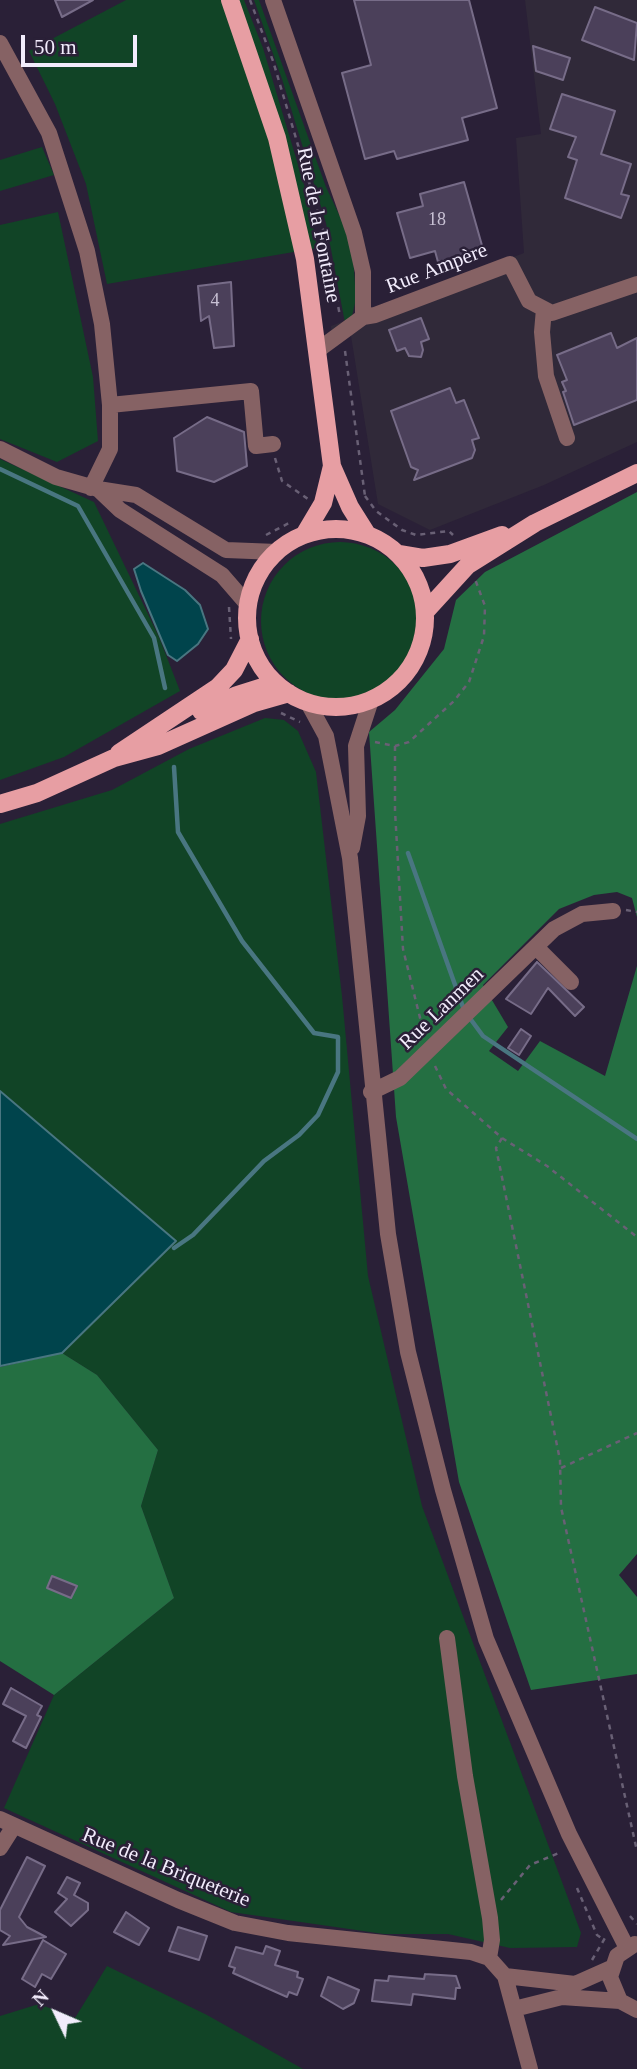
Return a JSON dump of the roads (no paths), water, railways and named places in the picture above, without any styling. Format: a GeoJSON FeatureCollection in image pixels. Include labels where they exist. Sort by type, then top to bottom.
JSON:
{"type":"FeatureCollection","features":[{"type":"Feature","properties":{"kind":"main road","name":"Rue de la Fontaine"},"geometry":{"type":"LineString","coordinates":[[230,0],[277,138],[305,259],[332,466],[350,507],[367,534]]}},
{"type":"Feature","properties":{"kind":"main road","name":"Rue de la Fontaine"},"geometry":{"type":"LineString","coordinates":[[301,526],[323,503],[332,466]]}},
{"type":"Feature","properties":{"kind":"main road"},"geometry":{"type":"LineString","coordinates":[[399,554],[423,558],[450,554],[535,523],[637,473]]}},
{"type":"Feature","properties":{"kind":"main road"},"geometry":{"type":"LineString","coordinates":[[426,611],[462,569],[535,523]]}},
{"type":"Feature","properties":{"kind":"main road"},"geometry":{"type":"LineString","coordinates":[[301,526],[346,529],[367,534],[399,554],[412,570],[422,590],[426,611],[425,634],[418,655],[391,689],[371,700],[340,707],[308,703],[282,688],[264,671],[250,639],[248,605],[258,576],[301,526]]}},
{"type":"Feature","properties":{"kind":"main road"},"geometry":{"type":"LineString","coordinates":[[114,758],[132,743],[202,701],[218,687],[234,670],[250,639]]}},
{"type":"Feature","properties":{"kind":"main road"},"geometry":{"type":"LineString","coordinates":[[0,804],[37,793],[114,758],[140,751],[254,703],[282,688]]}},
{"type":"Feature","properties":{"kind":"street"},"geometry":{"type":"LineString","coordinates":[[273,0],[354,233],[363,272],[358,321]]}},
{"type":"Feature","properties":{"kind":"street"},"geometry":{"type":"LineString","coordinates":[[0,43],[49,133],[72,196],[102,324],[110,405],[110,449],[94,489]]}},
{"type":"Feature","properties":{"kind":"street","name":"Rue Ampère"},"geometry":{"type":"LineString","coordinates":[[318,350],[358,321],[510,264],[529,301],[544,309]]}},
{"type":"Feature","properties":{"kind":"street"},"geometry":{"type":"LineString","coordinates":[[567,438],[546,376],[542,332],[544,309],[552,313],[637,284]]}},
{"type":"Feature","properties":{"kind":"street"},"geometry":{"type":"LineString","coordinates":[[110,405],[251,391],[256,446],[273,444]]}},
{"type":"Feature","properties":{"kind":"street"},"geometry":{"type":"LineString","coordinates":[[0,449],[56,477],[94,489],[136,495],[226,550],[277,552]]}},
{"type":"Feature","properties":{"kind":"street"},"geometry":{"type":"LineString","coordinates":[[94,489],[120,510],[222,575],[248,605]]}},
{"type":"Feature","properties":{"kind":"street"},"geometry":{"type":"LineString","coordinates":[[350,858],[358,816],[356,746],[371,700]]}},
{"type":"Feature","properties":{"kind":"street"},"geometry":{"type":"LineString","coordinates":[[308,703],[326,736],[350,858],[388,1234],[408,1352],[443,1490],[486,1639],[576,1848],[632,1946],[617,1956],[611,1969],[611,1986],[620,2001]]}},
{"type":"Feature","properties":{"kind":"street","name":"Rue Lanmen"},"geometry":{"type":"LineString","coordinates":[[372,1092],[400,1079],[554,929],[582,914],[613,911]]}},
{"type":"Feature","properties":{"kind":"street"},"geometry":{"type":"LineString","coordinates":[[536,947],[571,982]]}},
{"type":"Feature","properties":{"kind":"street"},"geometry":{"type":"LineString","coordinates":[[447,1638],[465,1776],[490,1917],[492,1940],[489,1958],[505,1976],[530,2069]]}},
{"type":"Feature","properties":{"kind":"street"},"geometry":{"type":"LineString","coordinates":[[0,1848],[7,1822]]}},
{"type":"Feature","properties":{"kind":"street","name":"Rue de la Briqueterie"},"geometry":{"type":"LineString","coordinates":[[7,1822],[235,1923],[288,1933],[471,1952],[489,1958]]}},
{"type":"Feature","properties":{"kind":"street"},"geometry":{"type":"LineString","coordinates":[[505,1976],[575,1984],[611,1969]]}},
{"type":"Feature","properties":{"kind":"street"},"geometry":{"type":"LineString","coordinates":[[514,2009],[562,1997],[620,2001],[637,2010]]}},
{"type":"Feature","properties":{"kind":"waterway"},"geometry":{"type":"LineString","coordinates":[[0,469],[78,506],[154,638],[165,688]]}},
{"type":"Feature","properties":{"kind":"waterway"},"geometry":{"type":"LineString","coordinates":[[174,767],[178,832],[242,941],[314,1033],[338,1037],[338,1072],[318,1115],[299,1135],[264,1161],[193,1235],[174,1248]]}},
{"type":"Feature","properties":{"kind":"waterway"},"geometry":{"type":"LineString","coordinates":[[408,853],[464,1010]]}},
{"type":"Feature","properties":{"kind":"waterway"},"geometry":{"type":"LineString","coordinates":[[469,1017],[483,1036],[637,1139]]}}]}
